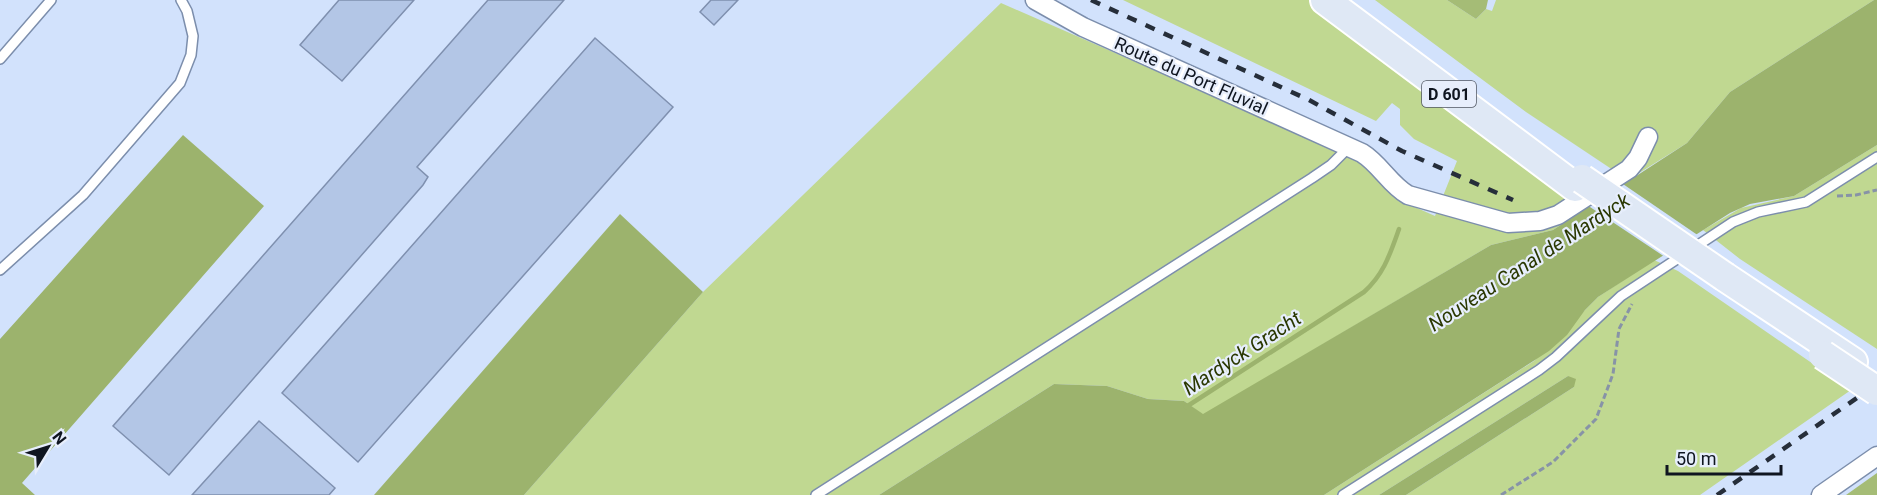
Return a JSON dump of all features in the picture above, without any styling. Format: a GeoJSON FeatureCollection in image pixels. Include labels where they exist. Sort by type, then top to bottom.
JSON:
{"type":"FeatureCollection","features":[{"type":"Feature","properties":{"kind":"main road","name":"D 601"},"geometry":{"type":"LineString","coordinates":[[1325,0],[1397,56],[1578,183],[1827,352],[1877,391]]}},
{"type":"Feature","properties":{"kind":"main road","name":"D 601"},"geometry":{"type":"LineString","coordinates":[[1343,0],[1578,183]]}},
{"type":"Feature","properties":{"kind":"main road","name":"D 601"},"geometry":{"type":"LineString","coordinates":[[1827,352],[1877,378]]}},
{"type":"Feature","properties":{"kind":"street","name":"Route du Port Fluvial"},"geometry":{"type":"LineString","coordinates":[[1035,0],[1103,36],[1368,156],[1402,192],[1415,198],[1488,219],[1519,224],[1558,215],[1624,173],[1638,158],[1648,137]]}},
{"type":"Feature","properties":{"kind":"street"},"geometry":{"type":"LineString","coordinates":[[1821,495],[1877,456]]}},
{"type":"Feature","properties":{"kind":"lane"},"geometry":{"type":"LineString","coordinates":[[0,59],[51,0]]}},
{"type":"Feature","properties":{"kind":"lane"},"geometry":{"type":"LineString","coordinates":[[0,270],[83,195],[180,83],[191,55],[193,36],[187,11],[181,0]]}},
{"type":"Feature","properties":{"kind":"lane"},"geometry":{"type":"LineString","coordinates":[[816,495],[1312,178],[1349,147]]}},
{"type":"Feature","properties":{"kind":"lane"},"geometry":{"type":"LineString","coordinates":[[1343,495],[1539,370],[1556,357],[1613,302],[1739,218],[1758,212],[1790,207],[1815,198],[1877,158]]}},
{"type":"Feature","properties":{"kind":"path"},"geometry":{"type":"LineString","coordinates":[[1815,198],[1856,195],[1877,190]]}},
{"type":"Feature","properties":{"kind":"path"},"geometry":{"type":"LineString","coordinates":[[1501,495],[1553,462],[1596,419],[1613,374],[1619,329],[1643,281]]}},
{"type":"Feature","properties":{"kind":"shaded area"},"geometry":{"type":"Polygon","coordinates":[[[1123,0],[1311,0],[1471,126],[1584,210],[1553,230],[1491,245],[1203,415],[1184,401],[1148,399],[1107,386],[1054,384],[879,495],[524,495],[703,292],[1001,3],[1358,159],[1399,200],[1435,216],[1457,161],[1414,139],[1400,125],[1400,109],[1392,103],[1376,121],[1123,0]]]}},
{"type":"Feature","properties":{"kind":"shaded area"},"geometry":{"type":"Polygon","coordinates":[[[1375,0],[1447,0],[1476,19],[1486,9],[1492,11],[1496,0],[1874,0],[1730,92],[1687,143],[1628,180],[1526,112],[1375,0]]]}},
{"type":"Feature","properties":{"kind":"shaded area"},"geometry":{"type":"Polygon","coordinates":[[[1447,0],[1488,0],[1486,9],[1476,19],[1447,0]]]}},
{"type":"Feature","properties":{"kind":"shaded area"},"geometry":{"type":"Polygon","coordinates":[[[1877,145],[1877,349],[1740,259],[1703,230],[1741,208],[1794,196],[1877,145]]]}},
{"type":"Feature","properties":{"kind":"shaded area"},"geometry":{"type":"Polygon","coordinates":[[[1654,260],[1678,271],[1851,390],[1700,495],[1406,495],[1574,387],[1568,376],[1379,495],[1324,495],[1534,361],[1598,297],[1654,260]]]}},
{"type":"Feature","properties":{"kind":"shaded area"},"geometry":{"type":"Polygon","coordinates":[[[1877,473],[1877,495],[1846,495],[1877,473]]]}},
{"type":"Feature","properties":{"kind":"water","name":"Nouveau Canal de Mardyck"},"geometry":{"type":"Polygon","coordinates":[[[1877,0],[1877,145],[1794,196],[1750,204],[1730,213],[1598,297],[1585,310],[1567,335],[1549,351],[1324,495],[879,495],[1054,384],[1107,386],[1148,399],[1184,401],[1203,414],[1491,245],[1553,230],[1687,143],[1730,92],[1877,0]]]}},
{"type":"Feature","properties":{"kind":"water"},"geometry":{"type":"Polygon","coordinates":[[[183,135],[264,206],[22,483],[35,495],[0,495],[0,339],[183,135]]]}},
{"type":"Feature","properties":{"kind":"water"},"geometry":{"type":"Polygon","coordinates":[[[620,214],[703,292],[524,495],[374,495],[620,214]]]}},
{"type":"Feature","properties":{"kind":"water"},"geometry":{"type":"Polygon","coordinates":[[[1568,376],[1576,379],[1574,387],[1406,495],[1379,495],[1568,376]]]}},
{"type":"Feature","properties":{"kind":"pier"},"geometry":{"type":"Polygon","coordinates":[[[1620,182],[1699,236],[1665,257],[1587,205],[1620,182]]]}},
{"type":"Feature","properties":{"kind":"building"},"geometry":{"type":"Polygon","coordinates":[[[339,0],[414,0],[342,81],[300,45],[339,0]]]}},
{"type":"Feature","properties":{"kind":"building"},"geometry":{"type":"Polygon","coordinates":[[[488,0],[564,0],[417,167],[428,177],[423,185],[169,475],[113,426],[488,0]]]}},
{"type":"Feature","properties":{"kind":"building"},"geometry":{"type":"Polygon","coordinates":[[[711,0],[738,0],[714,25],[700,12],[711,0]]]}},
{"type":"Feature","properties":{"kind":"building"},"geometry":{"type":"Polygon","coordinates":[[[595,38],[673,107],[358,462],[282,393],[595,38]]]}},
{"type":"Feature","properties":{"kind":"building"},"geometry":{"type":"Polygon","coordinates":[[[259,421],[335,488],[329,495],[192,495],[259,421]]]}},
{"type":"Feature","properties":{"kind":"waterway","name":"Mardyck Gracht"},"geometry":{"type":"LineString","coordinates":[[1186,407],[1364,292],[1381,271],[1399,229]]}},
{"type":"Feature","properties":{"kind":"railway"},"geometry":{"type":"LineString","coordinates":[[1091,0],[1309,100],[1402,151],[1513,200]]}},
{"type":"Feature","properties":{"kind":"railway"},"geometry":{"type":"LineString","coordinates":[[1717,495],[1877,384]]}}]}
